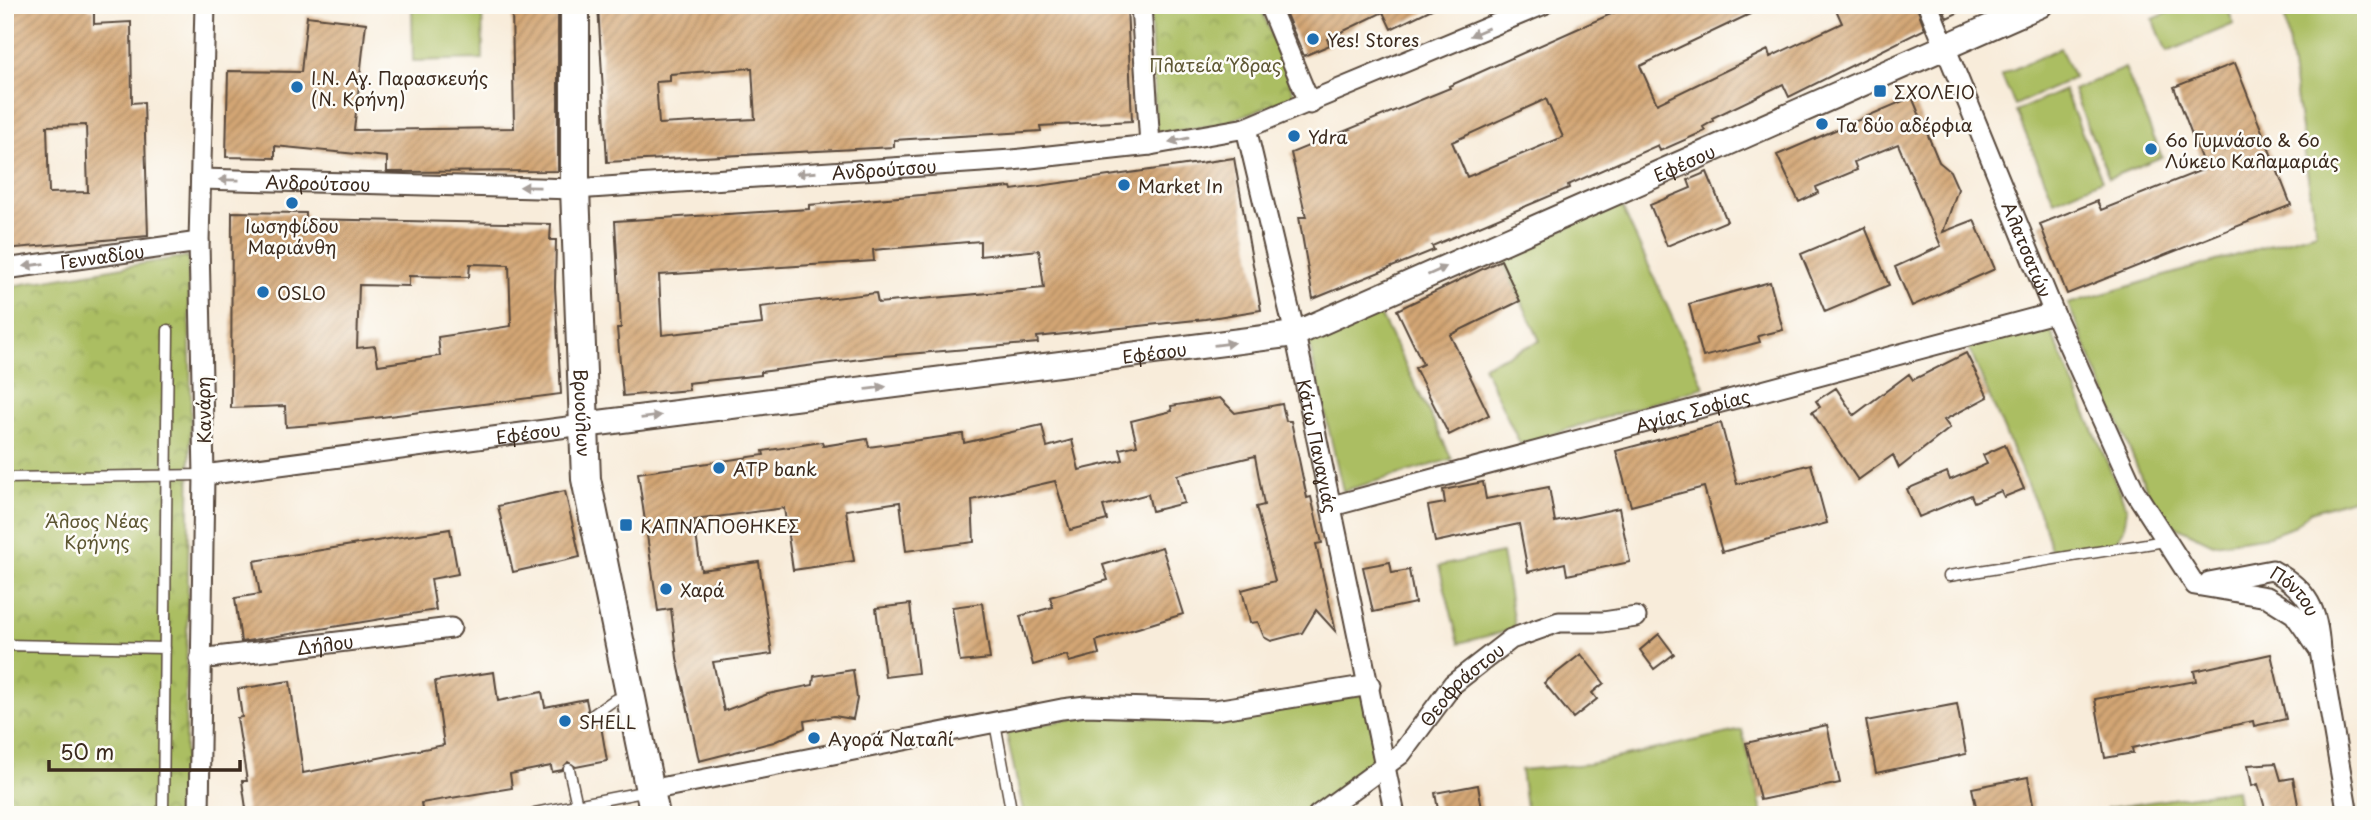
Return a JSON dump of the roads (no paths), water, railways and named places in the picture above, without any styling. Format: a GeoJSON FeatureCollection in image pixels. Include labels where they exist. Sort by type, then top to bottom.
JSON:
{"type":"FeatureCollection","features":[{"type":"Feature","properties":{"kind":"main road","name":"Βρυούλων"},"geometry":{"type":"LineString","coordinates":[[575,5],[575,189],[586,479],[652,802]]}},
{"type":"Feature","properties":{"kind":"street","name":"Κανάρη"},"geometry":{"type":"LineString","coordinates":[[199,815],[204,475],[199,243],[205,5]]}},
{"type":"Feature","properties":{"kind":"street"},"geometry":{"type":"LineString","coordinates":[[1141,5],[1150,145]]}},
{"type":"Feature","properties":{"kind":"street"},"geometry":{"type":"LineString","coordinates":[[1269,5],[1310,104]]}},
{"type":"Feature","properties":{"kind":"street","name":"Ανδρούτσου"},"geometry":{"type":"LineString","coordinates":[[201,179],[575,189],[1012,160],[1150,145],[1246,128],[1310,104],[1542,5]]}},
{"type":"Feature","properties":{"kind":"street","name":"Αλατσατών"},"geometry":{"type":"LineString","coordinates":[[1928,5],[2054,313],[2134,490],[2194,585]]}},
{"type":"Feature","properties":{"kind":"street","name":"Εφέσου"},"geometry":{"type":"LineString","coordinates":[[204,475],[1295,334],[2040,5]]}},
{"type":"Feature","properties":{"kind":"street","name":"Κάτω Παναγιάς"},"geometry":{"type":"LineString","coordinates":[[1246,128],[1295,334],[1395,815]]}},
{"type":"Feature","properties":{"kind":"street","name":"Γενναδίου"},"geometry":{"type":"LineString","coordinates":[[5,269],[199,243]]}},
{"type":"Feature","properties":{"kind":"street","name":"Αγίας Σοφίας"},"geometry":{"type":"LineString","coordinates":[[1332,506],[2054,313]]}},
{"type":"Feature","properties":{"kind":"street","name":"Πόντου"},"geometry":{"type":"LineString","coordinates":[[2194,585],[2272,570],[2293,581],[2307,598],[2319,621],[2320,651],[2348,815]]}},
{"type":"Feature","properties":{"kind":"street"},"geometry":{"type":"LineString","coordinates":[[2194,585],[2267,597],[2294,614],[2320,651]]}},
{"type":"Feature","properties":{"kind":"street","name":"Θεοφράστου"},"geometry":{"type":"LineString","coordinates":[[1318,815],[1401,754],[1453,684],[1511,639],[1559,622],[1603,622],[1636,617]]}},
{"type":"Feature","properties":{"kind":"street","name":"Δήλου"},"geometry":{"type":"LineString","coordinates":[[200,659],[451,628]]}},
{"type":"Feature","properties":{"kind":"street"},"geometry":{"type":"LineString","coordinates":[[652,802],[995,723],[1086,706],[1214,710],[1370,685]]}},
{"type":"Feature","properties":{"kind":"lane"},"geometry":{"type":"LineString","coordinates":[[163,815],[168,331]]}},
{"type":"Feature","properties":{"kind":"lane"},"geometry":{"type":"LineString","coordinates":[[5,478],[204,475]]}},
{"type":"Feature","properties":{"kind":"lane"},"geometry":{"type":"LineString","coordinates":[[1949,576],[2165,541]]}},
{"type":"Feature","properties":{"kind":"lane"},"geometry":{"type":"LineString","coordinates":[[5,645],[165,648]]}},
{"type":"Feature","properties":{"kind":"lane"},"geometry":{"type":"LineString","coordinates":[[590,717],[614,700],[632,695]]}},
{"type":"Feature","properties":{"kind":"lane"},"geometry":{"type":"LineString","coordinates":[[995,723],[1012,815]]}},
{"type":"Feature","properties":{"kind":"lane"},"geometry":{"type":"LineString","coordinates":[[569,769],[577,805]]}},
{"type":"Feature","properties":{"kind":"lane"},"geometry":{"type":"LineString","coordinates":[[535,813],[577,805],[652,802]]}},
{"type":"Feature","properties":{"kind":"place","name":"Yes! Stores"},"geometry":{"type":"Point","coordinates":[1313,39]}},
{"type":"Feature","properties":{"kind":"place","name":"Ι.Ν. Αγ. Παρασκευής (Ν. Κρήνη)"},"geometry":{"type":"Point","coordinates":[297,87]}},
{"type":"Feature","properties":{"kind":"place","name":"ΣΧΟΛΕΙΟ"},"geometry":{"type":"Point","coordinates":[1880,91]}},
{"type":"Feature","properties":{"kind":"place","name":"Τα δύο αδέρφια"},"geometry":{"type":"Point","coordinates":[1822,124]}},
{"type":"Feature","properties":{"kind":"place","name":"Ydra"},"geometry":{"type":"Point","coordinates":[1294,136]}},
{"type":"Feature","properties":{"kind":"place","name":"6ο Γυμνάσιο & 6ο Λύκειο Καλαμαριάς"},"geometry":{"type":"Point","coordinates":[2151,149]}},
{"type":"Feature","properties":{"kind":"place","name":"Market In"},"geometry":{"type":"Point","coordinates":[1124,185]}},
{"type":"Feature","properties":{"kind":"place","name":"Ιωσηφίδου Μαριάνθη"},"geometry":{"type":"Point","coordinates":[292,203]}},
{"type":"Feature","properties":{"kind":"place","name":"OSLO"},"geometry":{"type":"Point","coordinates":[263,292]}},
{"type":"Feature","properties":{"kind":"place","name":"ATP bank"},"geometry":{"type":"Point","coordinates":[719,468]}},
{"type":"Feature","properties":{"kind":"place","name":"ΚΑΠΝΑΠΟΘΗΚΕΣ"},"geometry":{"type":"Point","coordinates":[626,525]}},
{"type":"Feature","properties":{"kind":"place","name":"Χαρά"},"geometry":{"type":"Point","coordinates":[666,589]}},
{"type":"Feature","properties":{"kind":"place","name":"SHELL"},"geometry":{"type":"Point","coordinates":[565,721]}},
{"type":"Feature","properties":{"kind":"place","name":"Αγορά Ναταλί"},"geometry":{"type":"Point","coordinates":[814,738]}},
{"type":"Feature","properties":{"kind":"park label","name":"Πλατεία Ύδρας"},"geometry":{"type":"Point","coordinates":[1215,64]}},
{"type":"Feature","properties":{"kind":"park label","name":"Άλσος Νέας Κρήνης"},"geometry":{"type":"Point","coordinates":[97,530]}}]}
